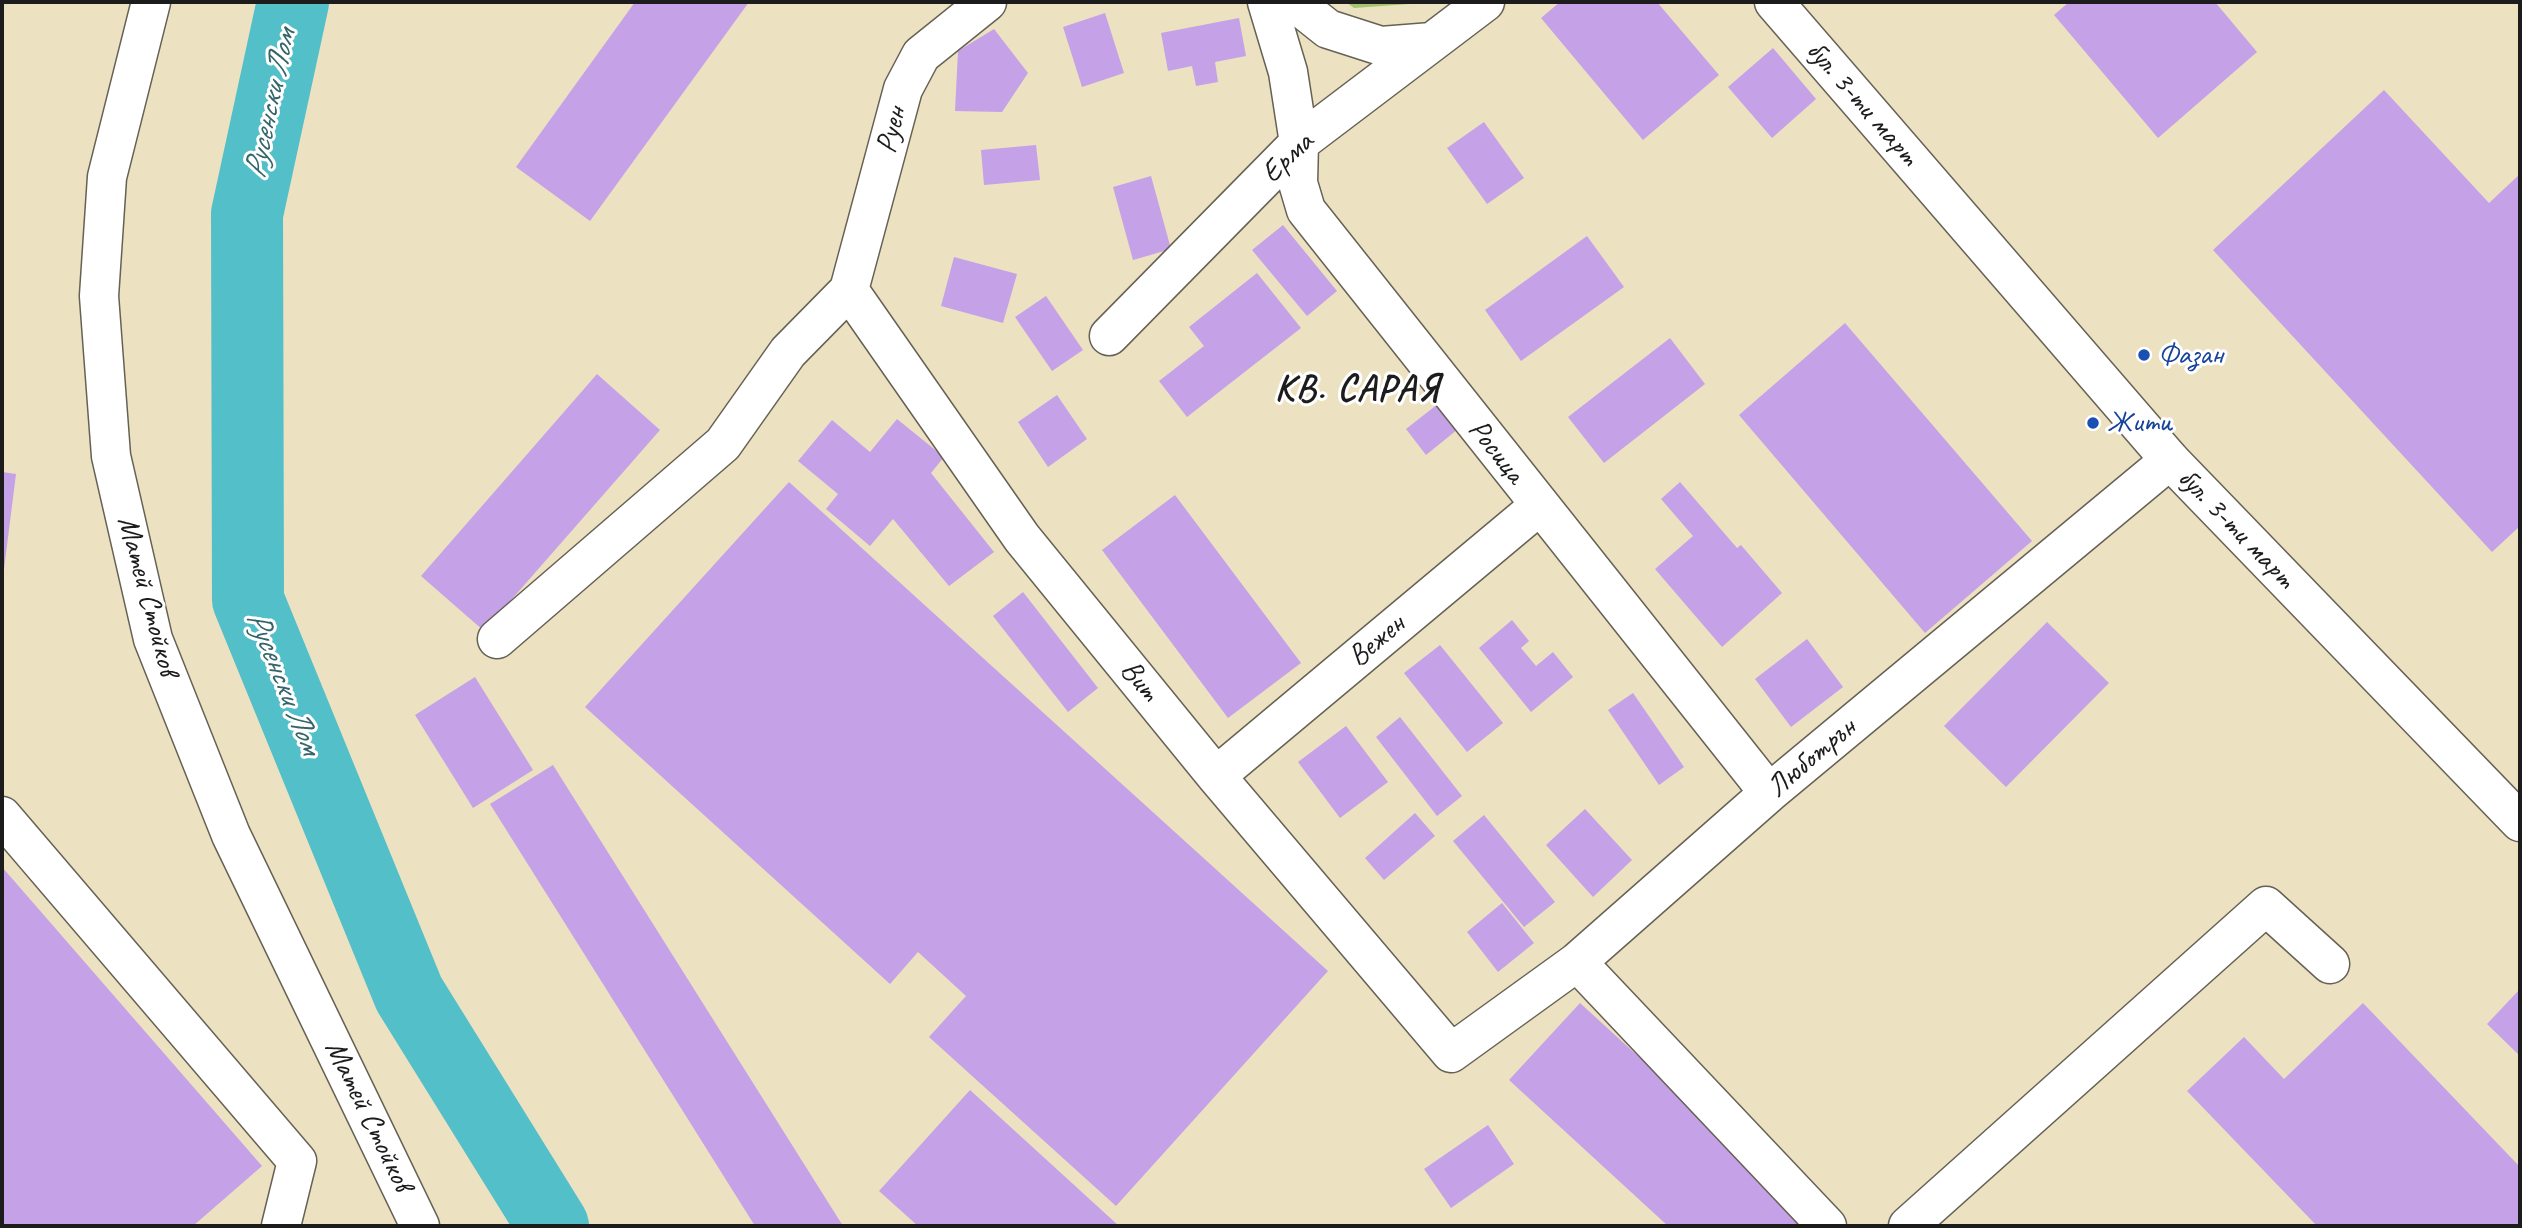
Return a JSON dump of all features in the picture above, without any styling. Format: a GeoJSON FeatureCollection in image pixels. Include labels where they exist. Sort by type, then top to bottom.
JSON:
{"type":"FeatureCollection","features":[{"type":"Feature","properties":{"kind":"street","name":"Матей Стойков"},"geometry":{"type":"LineString","coordinates":[[151,2],[107,177],[99,296],[111,456],[153,639],[231,835],[420,1226]]}},
{"type":"Feature","properties":{"kind":"street","name":"Руен"},"geometry":{"type":"LineString","coordinates":[[849,290],[903,89],[921,55],[987,2]]}},
{"type":"Feature","properties":{"kind":"street","name":"Росица"},"geometry":{"type":"LineString","coordinates":[[1267,2],[1288,72],[1299,143],[1298,183],[1306,210],[1769,793]]}},
{"type":"Feature","properties":{"kind":"street"},"geometry":{"type":"LineString","coordinates":[[1294,2],[1328,29],[1381,46],[1433,42]]}},
{"type":"Feature","properties":{"kind":"street","name":"Ерма"},"geometry":{"type":"LineString","coordinates":[[1110,336],[1299,143],[1485,2]]}},
{"type":"Feature","properties":{"kind":"street","name":"бул. 3-ти март"},"geometry":{"type":"LineString","coordinates":[[1774,2],[2171,460],[2520,822]]}},
{"type":"Feature","properties":{"kind":"street"},"geometry":{"type":"LineString","coordinates":[[497,639],[723,444],[788,352],[849,290]]}},
{"type":"Feature","properties":{"kind":"street","name":"Вит"},"geometry":{"type":"LineString","coordinates":[[849,290],[1022,538],[1216,776],[1451,1053]]}},
{"type":"Feature","properties":{"kind":"street","name":"Люботрън"},"geometry":{"type":"LineString","coordinates":[[1451,1053],[1577,962],[1769,793],[2171,460]]}},
{"type":"Feature","properties":{"kind":"street","name":"Вежен"},"geometry":{"type":"LineString","coordinates":[[1216,776],[1539,506]]}},
{"type":"Feature","properties":{"kind":"street"},"geometry":{"type":"LineString","coordinates":[[2,816],[297,1161],[281,1226]]}},
{"type":"Feature","properties":{"kind":"street"},"geometry":{"type":"LineString","coordinates":[[1908,1226],[2266,906],[2330,964]]}},
{"type":"Feature","properties":{"kind":"street"},"geometry":{"type":"LineString","coordinates":[[1577,962],[1827,1226]]}},
{"type":"Feature","properties":{"kind":"green space"},"geometry":{"type":"Polygon","coordinates":[[[1346,2],[1437,2],[1354,8],[1346,2]]]}},
{"type":"Feature","properties":{"kind":"building"},"geometry":{"type":"Polygon","coordinates":[[[635,2],[749,2],[590,221],[516,167],[635,2]]]}},
{"type":"Feature","properties":{"kind":"building"},"geometry":{"type":"Polygon","coordinates":[[[1560,2],[1657,2],[1719,75],[1643,140],[1541,18],[1560,2]]]}},
{"type":"Feature","properties":{"kind":"building"},"geometry":{"type":"Polygon","coordinates":[[[2069,2],[2215,2],[2257,52],[2158,138],[2054,15],[2069,2]]]}},
{"type":"Feature","properties":{"kind":"building"},"geometry":{"type":"Polygon","coordinates":[[[1105,13],[1124,73],[1082,87],[1063,27],[1105,13]]]}},
{"type":"Feature","properties":{"kind":"building"},"geometry":{"type":"Polygon","coordinates":[[[1239,18],[1246,56],[1215,62],[1218,82],[1196,86],[1192,66],[1168,71],[1161,33],[1239,18]]]}},
{"type":"Feature","properties":{"kind":"building"},"geometry":{"type":"Polygon","coordinates":[[[994,29],[1028,73],[1002,112],[955,111],[958,51],[994,29]]]}},
{"type":"Feature","properties":{"kind":"building"},"geometry":{"type":"Polygon","coordinates":[[[1773,48],[1816,99],[1772,138],[1728,87],[1773,48]]]}},
{"type":"Feature","properties":{"kind":"building"},"geometry":{"type":"Polygon","coordinates":[[[2384,90],[2489,203],[2520,174],[2520,526],[2492,552],[2213,250],[2384,90]]]}},
{"type":"Feature","properties":{"kind":"building"},"geometry":{"type":"Polygon","coordinates":[[[1484,122],[1524,178],[1487,204],[1447,148],[1484,122]]]}},
{"type":"Feature","properties":{"kind":"building"},"geometry":{"type":"Polygon","coordinates":[[[1036,145],[1040,180],[984,185],[981,150],[1036,145]]]}},
{"type":"Feature","properties":{"kind":"building"},"geometry":{"type":"Polygon","coordinates":[[[1151,176],[1171,249],[1133,260],[1113,187],[1151,176]]]}},
{"type":"Feature","properties":{"kind":"building"},"geometry":{"type":"Polygon","coordinates":[[[1283,225],[1337,291],[1307,316],[1252,250],[1283,225]]]}},
{"type":"Feature","properties":{"kind":"building"},"geometry":{"type":"Polygon","coordinates":[[[1587,236],[1624,287],[1521,361],[1485,310],[1587,236]]]}},
{"type":"Feature","properties":{"kind":"building"},"geometry":{"type":"Polygon","coordinates":[[[954,257],[1017,274],[1003,323],[941,306],[954,257]]]}},
{"type":"Feature","properties":{"kind":"building"},"geometry":{"type":"Polygon","coordinates":[[[1257,273],[1301,328],[1187,417],[1159,381],[1204,346],[1189,327],[1257,273]]]}},
{"type":"Feature","properties":{"kind":"building"},"geometry":{"type":"Polygon","coordinates":[[[1046,296],[1083,350],[1052,371],[1015,317],[1046,296]]]}},
{"type":"Feature","properties":{"kind":"building"},"geometry":{"type":"Polygon","coordinates":[[[1845,323],[2032,541],[1925,633],[1739,415],[1845,323]]]}},
{"type":"Feature","properties":{"kind":"building"},"geometry":{"type":"Polygon","coordinates":[[[1670,338],[1705,384],[1604,463],[1568,417],[1670,338]]]}},
{"type":"Feature","properties":{"kind":"building"},"geometry":{"type":"Polygon","coordinates":[[[597,374],[660,430],[484,631],[421,576],[597,374]]]}},
{"type":"Feature","properties":{"kind":"building"},"geometry":{"type":"Polygon","coordinates":[[[1057,395],[1087,439],[1048,467],[1018,422],[1057,395]]]}},
{"type":"Feature","properties":{"kind":"building"},"geometry":{"type":"Polygon","coordinates":[[[1443,400],[1463,425],[1426,455],[1406,429],[1443,400]]]}},
{"type":"Feature","properties":{"kind":"building"},"geometry":{"type":"Polygon","coordinates":[[[897,419],[944,457],[931,473],[994,552],[949,586],[893,519],[870,546],[826,509],[838,494],[798,461],[832,420],[870,452],[897,419]]]}},
{"type":"Feature","properties":{"kind":"building"},"geometry":{"type":"Polygon","coordinates":[[[2,472],[16,474],[3,577],[2,577],[2,472]]]}},
{"type":"Feature","properties":{"kind":"building"},"geometry":{"type":"Polygon","coordinates":[[[789,482],[1328,971],[1116,1206],[929,1037],[966,996],[918,952],[890,984],[585,707],[789,482]]]}},
{"type":"Feature","properties":{"kind":"building"},"geometry":{"type":"Polygon","coordinates":[[[1680,482],[1737,548],[1741,545],[1782,593],[1722,647],[1655,569],[1693,536],[1661,499],[1680,482]]]}},
{"type":"Feature","properties":{"kind":"building"},"geometry":{"type":"Polygon","coordinates":[[[1175,495],[1301,663],[1228,718],[1102,550],[1175,495]]]}},
{"type":"Feature","properties":{"kind":"building"},"geometry":{"type":"Polygon","coordinates":[[[1023,592],[1098,688],[1068,712],[993,616],[1023,592]]]}},
{"type":"Feature","properties":{"kind":"building"},"geometry":{"type":"Polygon","coordinates":[[[1512,620],[1529,641],[1521,648],[1536,666],[1553,652],[1573,677],[1531,712],[1479,648],[1512,620]]]}},
{"type":"Feature","properties":{"kind":"building"},"geometry":{"type":"Polygon","coordinates":[[[2047,622],[2109,683],[2006,787],[1944,726],[2047,622]]]}},
{"type":"Feature","properties":{"kind":"building"},"geometry":{"type":"Polygon","coordinates":[[[1807,639],[1843,687],[1791,727],[1755,679],[1807,639]]]}},
{"type":"Feature","properties":{"kind":"building"},"geometry":{"type":"Polygon","coordinates":[[[1440,645],[1503,723],[1467,752],[1404,673],[1440,645]]]}},
{"type":"Feature","properties":{"kind":"building"},"geometry":{"type":"Polygon","coordinates":[[[475,677],[533,770],[473,808],[415,715],[475,677]]]}},
{"type":"Feature","properties":{"kind":"building"},"geometry":{"type":"Polygon","coordinates":[[[1633,693],[1684,767],[1659,785],[1608,710],[1633,693]]]}},
{"type":"Feature","properties":{"kind":"building"},"geometry":{"type":"Polygon","coordinates":[[[1400,717],[1462,796],[1437,816],[1376,737],[1400,717]]]}},
{"type":"Feature","properties":{"kind":"building"},"geometry":{"type":"Polygon","coordinates":[[[1346,726],[1388,782],[1340,818],[1298,762],[1346,726]]]}},
{"type":"Feature","properties":{"kind":"building"},"geometry":{"type":"Polygon","coordinates":[[[553,765],[843,1226],[755,1226],[490,804],[553,765]]]}},
{"type":"Feature","properties":{"kind":"building"},"geometry":{"type":"Polygon","coordinates":[[[1585,809],[1632,860],[1593,897],[1546,845],[1585,809]]]}},
{"type":"Feature","properties":{"kind":"building"},"geometry":{"type":"Polygon","coordinates":[[[1415,813],[1435,836],[1384,880],[1365,858],[1415,813]]]}},
{"type":"Feature","properties":{"kind":"building"},"geometry":{"type":"Polygon","coordinates":[[[1484,815],[1555,902],[1524,927],[1453,841],[1484,815]]]}},
{"type":"Feature","properties":{"kind":"building"},"geometry":{"type":"Polygon","coordinates":[[[2,867],[262,1166],[193,1226],[2,1226],[2,867]]]}},
{"type":"Feature","properties":{"kind":"building"},"geometry":{"type":"Polygon","coordinates":[[[1502,903],[1534,943],[1498,972],[1467,932],[1502,903]]]}},
{"type":"Feature","properties":{"kind":"building"},"geometry":{"type":"Polygon","coordinates":[[[2520,989],[2520,1056],[2487,1024],[2520,989]]]}},
{"type":"Feature","properties":{"kind":"building"},"geometry":{"type":"Polygon","coordinates":[[[1580,1003],[1818,1221],[1813,1226],[1668,1226],[1509,1080],[1580,1003]]]}},
{"type":"Feature","properties":{"kind":"building"},"geometry":{"type":"Polygon","coordinates":[[[2363,1003],[2520,1167],[2520,1226],[2317,1226],[2187,1091],[2244,1037],[2284,1079],[2363,1003]]]}},
{"type":"Feature","properties":{"kind":"building"},"geometry":{"type":"Polygon","coordinates":[[[970,1090],[1119,1226],[918,1226],[879,1191],[970,1090]]]}},
{"type":"Feature","properties":{"kind":"building"},"geometry":{"type":"Polygon","coordinates":[[[1488,1125],[1514,1164],[1451,1208],[1424,1169],[1488,1125]]]}},
{"type":"Feature","properties":{"kind":"waterway","name":"Русенски Лом"},"geometry":{"type":"LineString","coordinates":[[293,2],[247,214],[248,600],[409,994],[553,1226]]}},
{"type":"Feature","properties":{"kind":"place","name":"Фазан"},"geometry":{"type":"Point","coordinates":[2144,355]}},
{"type":"Feature","properties":{"kind":"place","name":"Жити"},"geometry":{"type":"Point","coordinates":[2093,423]}},
{"type":"Feature","properties":{"kind":"district","name":"КВ. САРАЯ"},"geometry":{"type":"Point","coordinates":[1358,390]}}]}
